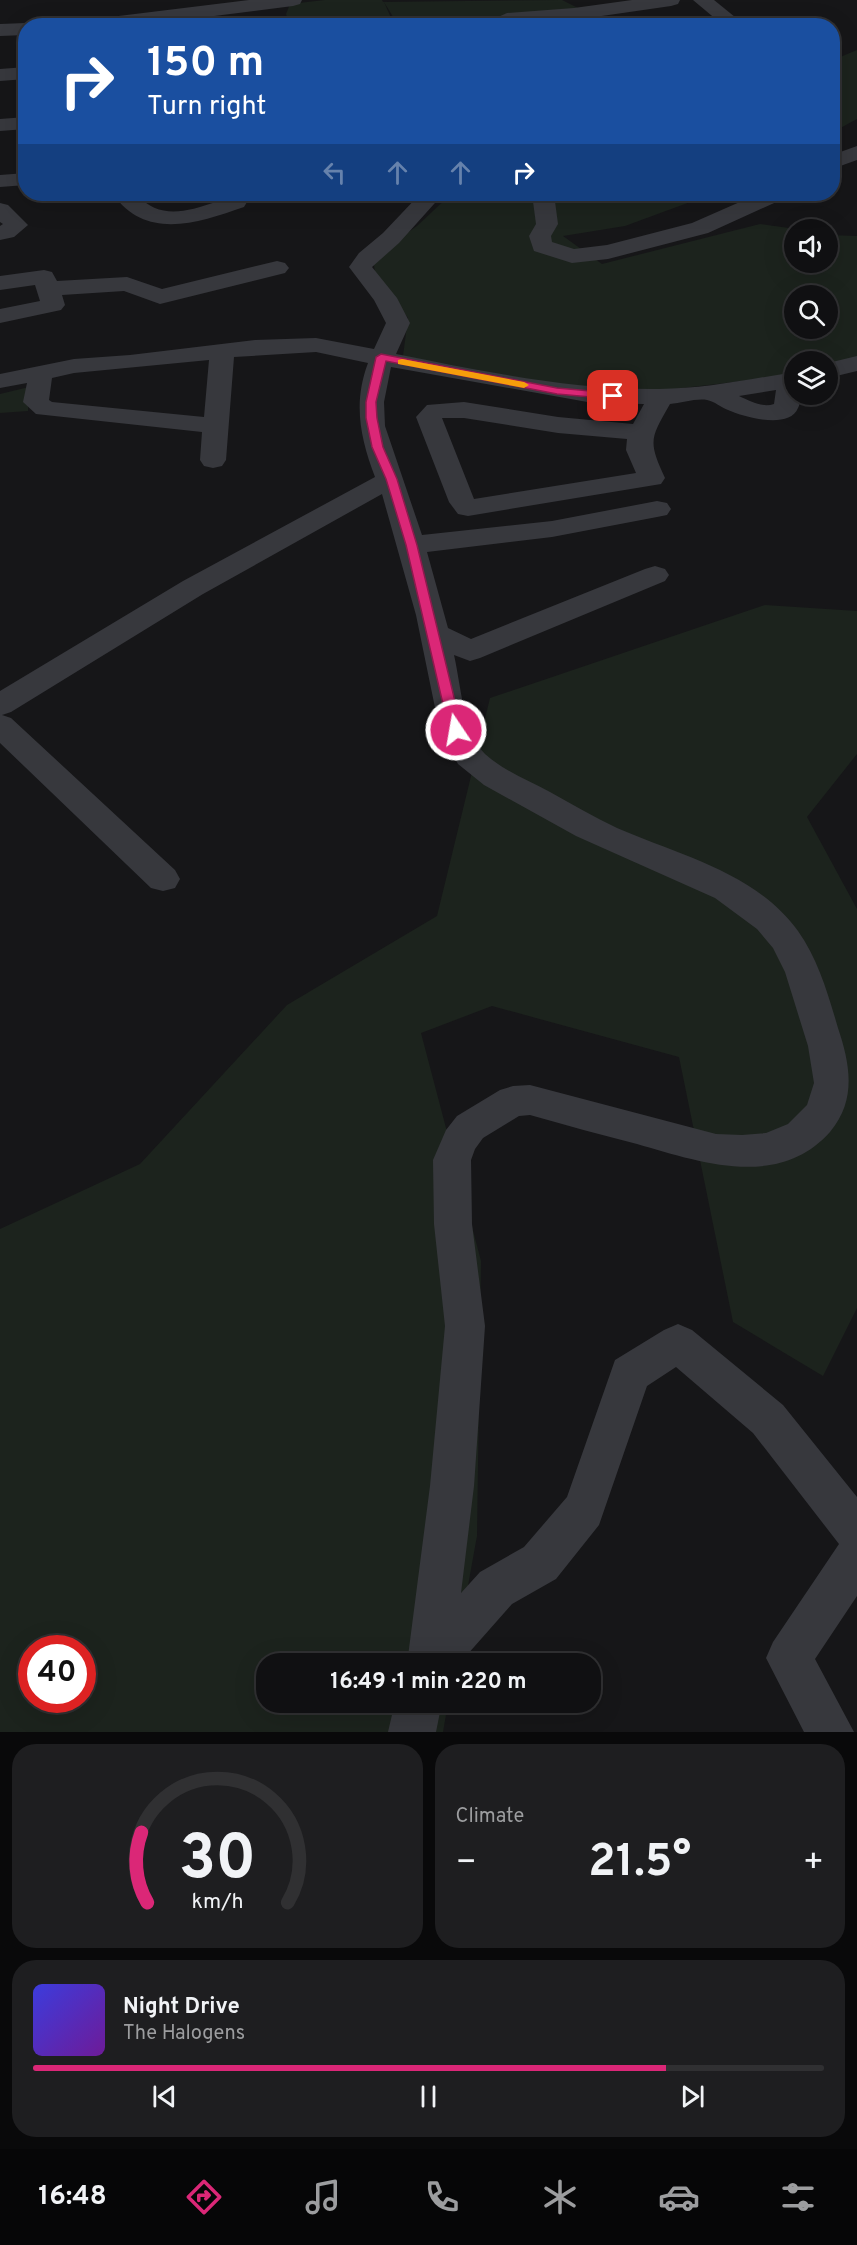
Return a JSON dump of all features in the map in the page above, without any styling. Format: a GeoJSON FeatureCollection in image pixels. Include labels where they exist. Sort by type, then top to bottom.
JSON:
{"type":"FeatureCollection","features":[{"type":"Feature","properties":{"kind":"street"},"geometry":{"type":"LineString","coordinates":[[150,18],[293,0]]}},
{"type":"Feature","properties":{"kind":"street"},"geometry":{"type":"LineString","coordinates":[[520,18],[574,14],[671,0]]}},
{"type":"Feature","properties":{"kind":"street"},"geometry":{"type":"LineString","coordinates":[[702,0],[726,18]]}},
{"type":"Feature","properties":{"kind":"street"},"geometry":{"type":"LineString","coordinates":[[0,30],[18,29]]}},
{"type":"Feature","properties":{"kind":"street"},"geometry":{"type":"LineString","coordinates":[[0,75],[18,74]]}},
{"type":"Feature","properties":{"kind":"street"},"geometry":{"type":"LineString","coordinates":[[0,125],[18,124]]}},
{"type":"Feature","properties":{"kind":"street"},"geometry":{"type":"LineString","coordinates":[[840,159],[857,152]]}},
{"type":"Feature","properties":{"kind":"street"},"geometry":{"type":"LineString","coordinates":[[0,181],[18,180]]}},
{"type":"Feature","properties":{"kind":"street"},"geometry":{"type":"LineString","coordinates":[[131,201],[141,212],[163,217],[202,214],[236,202]]}},
{"type":"Feature","properties":{"kind":"street"},"geometry":{"type":"LineString","coordinates":[[425,201],[360,267],[385,298],[398,323],[381,357],[371,402],[371,418],[377,447],[391,479],[411,545],[460,745],[470,759],[484,770],[604,836],[684,869],[738,896],[766,916],[786,940],[806,985],[833,1068],[831,1092],[823,1116],[804,1134],[779,1146],[746,1153],[716,1150],[530,1100],[513,1101],[471,1127],[459,1141],[452,1160],[453,1224],[465,1326],[463,1366],[452,1486],[429,1653]]}},
{"type":"Feature","properties":{"kind":"street"},"geometry":{"type":"LineString","coordinates":[[544,201],[546,224],[540,236],[542,246],[572,256],[608,252],[700,228],[760,201]]}},
{"type":"Feature","properties":{"kind":"street"},"geometry":{"type":"LineString","coordinates":[[0,210],[17,225],[0,233]]}},
{"type":"Feature","properties":{"kind":"street"},"geometry":{"type":"LineString","coordinates":[[48,289],[127,284],[160,297],[276,268]]}},
{"type":"Feature","properties":{"kind":"street"},"geometry":{"type":"LineString","coordinates":[[0,283],[44,277],[53,305],[0,316]]}},
{"type":"Feature","properties":{"kind":"street"},"geometry":{"type":"LineString","coordinates":[[0,381],[41,371],[222,350],[316,345],[557,391],[593,395],[660,397],[710,392],[758,413],[779,413],[787,405]]}},
{"type":"Feature","properties":{"kind":"street"},"geometry":{"type":"LineString","coordinates":[[213,460],[222,350]]}},
{"type":"Feature","properties":{"kind":"street"},"geometry":{"type":"LineString","coordinates":[[838,368],[857,363]]}},
{"type":"Feature","properties":{"kind":"street"},"geometry":{"type":"LineString","coordinates":[[41,371],[36,402],[45,409],[216,426]]}},
{"type":"Feature","properties":{"kind":"street"},"geometry":{"type":"LineString","coordinates":[[641,432],[558,425],[464,410],[436,410],[429,417],[462,502],[468,508],[652,478],[639,450],[641,432],[660,397]]}},
{"type":"Feature","properties":{"kind":"street"},"geometry":{"type":"LineString","coordinates":[[0,705],[80,654],[242,560],[324,513],[391,479]]}},
{"type":"Feature","properties":{"kind":"street"},"geometry":{"type":"LineString","coordinates":[[411,545],[552,529],[657,509]]}},
{"type":"Feature","properties":{"kind":"street"},"geometry":{"type":"LineString","coordinates":[[434,633],[470,651],[655,575]]}},
{"type":"Feature","properties":{"kind":"street"},"geometry":{"type":"LineString","coordinates":[[0,726],[163,879]]}},
{"type":"Feature","properties":{"kind":"street"},"geometry":{"type":"LineString","coordinates":[[444,1653],[496,1588],[540,1563],[584,1510],[630,1374],[678,1343],[768,1419],[857,1532]]}},
{"type":"Feature","properties":{"kind":"street"},"geometry":{"type":"LineString","coordinates":[[830,1732],[789,1658],[857,1557]]}},
{"type":"Feature","properties":{"kind":"street"},"geometry":{"type":"LineString","coordinates":[[412,1732],[417,1713]]}},
{"type":"Feature","properties":{"kind":"shaded area"},"geometry":{"type":"Polygon","coordinates":[[[325,0],[382,0],[383,2],[562,0],[598,18],[394,18],[384,2],[391,18],[287,18],[286,14],[290,4],[325,0]]]}},
{"type":"Feature","properties":{"kind":"shaded area"},"geometry":{"type":"Polygon","coordinates":[[[857,50],[857,119],[840,128],[840,57],[857,50]]]}},
{"type":"Feature","properties":{"kind":"shaded area"},"geometry":{"type":"Polygon","coordinates":[[[444,201],[693,201],[625,226],[563,236],[602,264],[760,224],[784,227],[784,273],[838,273],[838,235],[857,236],[857,358],[838,362],[838,351],[784,351],[784,374],[768,378],[657,391],[568,387],[403,356],[408,318],[375,273],[373,257],[417,226],[444,201]]]}},
{"type":"Feature","properties":{"kind":"shaded area"},"geometry":{"type":"Polygon","coordinates":[[[29,387],[28,411],[0,413],[0,394],[29,387]]]}},
{"type":"Feature","properties":{"kind":"shaded area"},"geometry":{"type":"Polygon","coordinates":[[[765,605],[857,611],[857,754],[807,817],[857,909],[857,1308],[823,1376],[733,1322],[679,1057],[492,1006],[421,1033],[481,1261],[477,1536],[456,1653],[256,1653],[256,1713],[446,1713],[443,1732],[0,1732],[0,1229],[140,1164],[287,1005],[437,916],[490,698],[765,605]]]}},
{"type":"Feature","properties":{"kind":"slow traffic"},"geometry":{"type":"LineString","coordinates":[[402,362],[524,385]]}},
{"type":"Feature","properties":{"kind":"route"},"geometry":{"type":"LineString","coordinates":[[456,730],[411,545],[391,479],[377,447],[371,418],[371,402],[381,357],[557,391],[613,396]]}}]}
